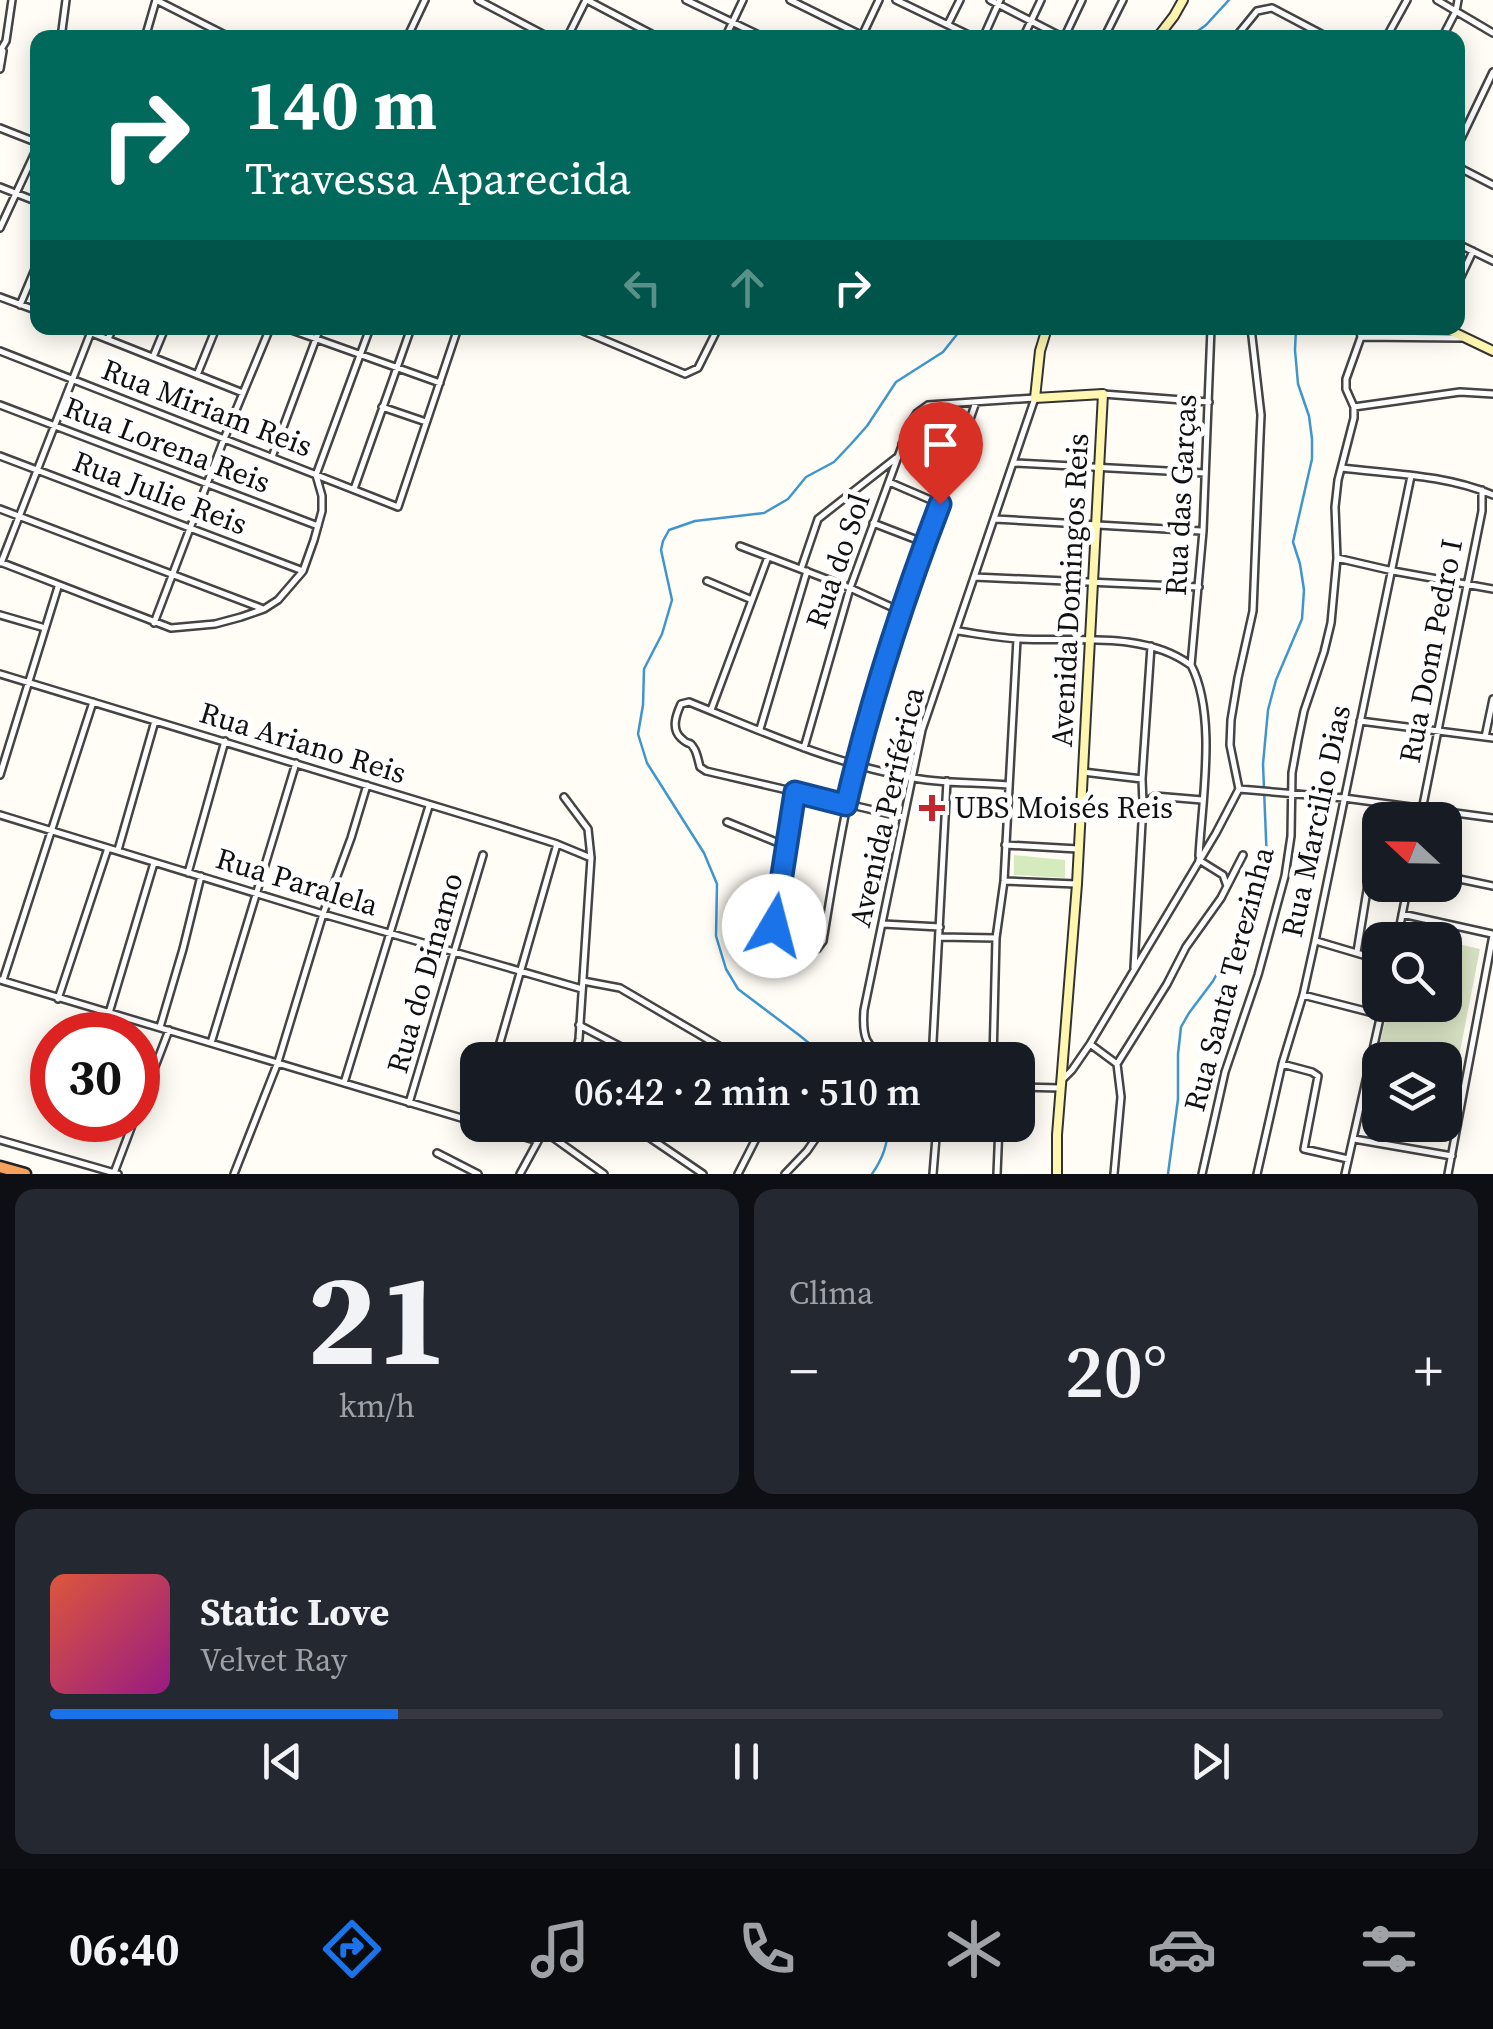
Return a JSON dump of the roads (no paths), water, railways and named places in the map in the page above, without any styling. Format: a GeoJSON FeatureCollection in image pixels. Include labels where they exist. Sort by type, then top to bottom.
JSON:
{"type":"FeatureCollection","features":[{"type":"Feature","properties":{"kind":"highway"},"geometry":{"type":"LineString","coordinates":[[2,1170],[25,1174]]}},
{"type":"Feature","properties":{"kind":"street"},"geometry":{"type":"LineString","coordinates":[[0,68],[12,0]]}},
{"type":"Feature","properties":{"kind":"street"},"geometry":{"type":"LineString","coordinates":[[62,30],[66,0]]}},
{"type":"Feature","properties":{"kind":"street"},"geometry":{"type":"LineString","coordinates":[[148,30],[156,0],[215,30]]}},
{"type":"Feature","properties":{"kind":"street"},"geometry":{"type":"LineString","coordinates":[[411,30],[425,0]]}},
{"type":"Feature","properties":{"kind":"street"},"geometry":{"type":"LineString","coordinates":[[478,0],[535,30]]}},
{"type":"Feature","properties":{"kind":"street"},"geometry":{"type":"LineString","coordinates":[[572,30],[586,0],[644,30]]}},
{"type":"Feature","properties":{"kind":"street"},"geometry":{"type":"LineString","coordinates":[[686,0],[748,30]]}},
{"type":"Feature","properties":{"kind":"street"},"geometry":{"type":"LineString","coordinates":[[728,30],[743,0]]}},
{"type":"Feature","properties":{"kind":"street"},"geometry":{"type":"LineString","coordinates":[[790,0],[850,30]]}},
{"type":"Feature","properties":{"kind":"street"},"geometry":{"type":"LineString","coordinates":[[867,30],[879,0]]}},
{"type":"Feature","properties":{"kind":"street"},"geometry":{"type":"LineString","coordinates":[[896,0],[961,30]]}},
{"type":"Feature","properties":{"kind":"street"},"geometry":{"type":"LineString","coordinates":[[916,10],[921,0]]}},
{"type":"Feature","properties":{"kind":"street"},"geometry":{"type":"LineString","coordinates":[[948,24],[960,0]]}},
{"type":"Feature","properties":{"kind":"street"},"geometry":{"type":"LineString","coordinates":[[990,0],[1049,30]]}},
{"type":"Feature","properties":{"kind":"street"},"geometry":{"type":"LineString","coordinates":[[1026,30],[1042,0]]}},
{"type":"Feature","properties":{"kind":"street"},"geometry":{"type":"LineString","coordinates":[[1068,30],[1082,0]]}},
{"type":"Feature","properties":{"kind":"street"},"geometry":{"type":"LineString","coordinates":[[1108,30],[1123,0]]}},
{"type":"Feature","properties":{"kind":"street"},"geometry":{"type":"LineString","coordinates":[[1163,30],[1183,0]]}},
{"type":"Feature","properties":{"kind":"street"},"geometry":{"type":"LineString","coordinates":[[1391,30],[1408,0]]}},
{"type":"Feature","properties":{"kind":"street"},"geometry":{"type":"LineString","coordinates":[[1437,0],[1493,33]]}},
{"type":"Feature","properties":{"kind":"street"},"geometry":{"type":"LineString","coordinates":[[1446,30],[1458,0]]}},
{"type":"Feature","properties":{"kind":"street"},"geometry":{"type":"LineString","coordinates":[[983,30],[999,2]]}},
{"type":"Feature","properties":{"kind":"street"},"geometry":{"type":"LineString","coordinates":[[1241,30],[1260,10],[1276,9],[1314,30]]}},
{"type":"Feature","properties":{"kind":"street"},"geometry":{"type":"LineString","coordinates":[[1465,130],[1493,72]]}},
{"type":"Feature","properties":{"kind":"street"},"geometry":{"type":"LineString","coordinates":[[0,128],[30,141]]}},
{"type":"Feature","properties":{"kind":"street"},"geometry":{"type":"LineString","coordinates":[[0,228],[30,160]]}},
{"type":"Feature","properties":{"kind":"street"},"geometry":{"type":"LineString","coordinates":[[1465,171],[1493,185]]}},
{"type":"Feature","properties":{"kind":"street"},"geometry":{"type":"LineString","coordinates":[[0,186],[30,199]]}},
{"type":"Feature","properties":{"kind":"street"},"geometry":{"type":"LineString","coordinates":[[1465,248],[1493,261]]}},
{"type":"Feature","properties":{"kind":"street"},"geometry":{"type":"LineString","coordinates":[[1465,267],[1472,251]]}},
{"type":"Feature","properties":{"kind":"street"},"geometry":{"type":"LineString","coordinates":[[20,305],[30,281]]}},
{"type":"Feature","properties":{"kind":"street"},"geometry":{"type":"LineString","coordinates":[[0,297],[30,308]]}},
{"type":"Feature","properties":{"kind":"street"},"geometry":{"type":"LineString","coordinates":[[90,335],[1,563],[171,628],[215,624],[264,609],[278,600],[303,572],[318,526],[322,496],[316,475],[367,335]]}},
{"type":"Feature","properties":{"kind":"street"},"geometry":{"type":"LineString","coordinates":[[98,335],[243,392]]}},
{"type":"Feature","properties":{"kind":"street"},"geometry":{"type":"LineString","coordinates":[[108,339],[110,335]]}},
{"type":"Feature","properties":{"kind":"street"},"geometry":{"type":"LineString","coordinates":[[153,357],[161,335]]}},
{"type":"Feature","properties":{"kind":"street"},"geometry":{"type":"LineString","coordinates":[[197,375],[213,335]]}},
{"type":"Feature","properties":{"kind":"street"},"geometry":{"type":"LineString","coordinates":[[154,623],[267,335]]}},
{"type":"Feature","properties":{"kind":"street"},"geometry":{"type":"LineString","coordinates":[[306,335],[440,382]]}},
{"type":"Feature","properties":{"kind":"street"},"geometry":{"type":"LineString","coordinates":[[272,457],[316,335]]}},
{"type":"Feature","properties":{"kind":"street"},"geometry":{"type":"LineString","coordinates":[[354,489],[408,335]]}},
{"type":"Feature","properties":{"kind":"street"},"geometry":{"type":"LineString","coordinates":[[382,407],[426,422],[456,335]]}},
{"type":"Feature","properties":{"kind":"street"},"geometry":{"type":"LineString","coordinates":[[594,335],[685,374],[698,368],[714,335]]}},
{"type":"Feature","properties":{"kind":"street"},"geometry":{"type":"LineString","coordinates":[[1035,398],[1046,335]]}},
{"type":"Feature","properties":{"kind":"street","name":"Rua das Garças"},"geometry":{"type":"LineString","coordinates":[[1190,665],[1203,531],[1211,335]]}},
{"type":"Feature","properties":{"kind":"street"},"geometry":{"type":"LineString","coordinates":[[1035,1086],[1062,1084],[1090,1044],[1239,789],[1230,745],[1230,720],[1254,611],[1260,438],[1251,335]]}},
{"type":"Feature","properties":{"kind":"street"},"geometry":{"type":"LineString","coordinates":[[1461,335],[1492,348]]}},
{"type":"Feature","properties":{"kind":"street"},"geometry":{"type":"LineString","coordinates":[[1360,336],[1465,337]]}},
{"type":"Feature","properties":{"kind":"street","name":"Rua Santa Terezinha"},"geometry":{"type":"LineString","coordinates":[[1202,1174],[1224,1072],[1281,895],[1291,836],[1292,773],[1304,711],[1328,636],[1338,558],[1338,480],[1353,424],[1354,407],[1346,379],[1360,336]]}},
{"type":"Feature","properties":{"kind":"street","name":"Rua Miriam Reis"},"geometry":{"type":"LineString","coordinates":[[0,351],[398,507],[426,422]]}},
{"type":"Feature","properties":{"kind":"street"},"geometry":{"type":"LineString","coordinates":[[1354,407],[1460,392],[1493,394]]}},
{"type":"Feature","properties":{"kind":"street"},"geometry":{"type":"LineString","coordinates":[[795,792],[772,940],[780,948],[806,951],[817,949],[824,941],[846,805],[873,697],[976,402],[1103,394],[1209,402]]}},
{"type":"Feature","properties":{"kind":"street","name":"Avenida Domingos Reis"},"geometry":{"type":"LineString","coordinates":[[1058,1174],[1056,1134],[1077,884],[1103,394]]}},
{"type":"Feature","properties":{"kind":"street","name":"Avenida Periférica"},"geometry":{"type":"LineString","coordinates":[[867,1042],[863,1029],[870,976],[922,730],[1035,398]]}},
{"type":"Feature","properties":{"kind":"street","name":"Rua do Sol"},"geometry":{"type":"LineString","coordinates":[[804,748],[850,588],[910,424],[928,404],[976,402]]}},
{"type":"Feature","properties":{"kind":"street","name":"Rua Lorena Reis"},"geometry":{"type":"LineString","coordinates":[[0,405],[318,526]]}},
{"type":"Feature","properties":{"kind":"street"},"geometry":{"type":"LineString","coordinates":[[902,444],[955,463]]}},
{"type":"Feature","properties":{"kind":"street","name":"Rua Julie Reis"},"geometry":{"type":"LineString","coordinates":[[0,456],[303,572]]}},
{"type":"Feature","properties":{"kind":"street"},"geometry":{"type":"LineString","coordinates":[[760,729],[818,519],[898,456]]}},
{"type":"Feature","properties":{"kind":"street"},"geometry":{"type":"LineString","coordinates":[[1014,464],[1205,473]]}},
{"type":"Feature","properties":{"kind":"street"},"geometry":{"type":"LineString","coordinates":[[1342,468],[1465,485],[1493,495]]}},
{"type":"Feature","properties":{"kind":"street","name":"Rua Marcilio Dias"},"geometry":{"type":"LineString","coordinates":[[1257,1174],[1315,941],[1411,476]]}},
{"type":"Feature","properties":{"kind":"street"},"geometry":{"type":"LineString","coordinates":[[888,482],[940,504]]}},
{"type":"Feature","properties":{"kind":"street","name":"Rua Dom Pedro I"},"geometry":{"type":"LineString","coordinates":[[1424,802],[1482,511],[1482,490]]}},
{"type":"Feature","properties":{"kind":"street"},"geometry":{"type":"LineString","coordinates":[[0,510],[264,609]]}},
{"type":"Feature","properties":{"kind":"street"},"geometry":{"type":"LineString","coordinates":[[995,519],[1203,531]]}},
{"type":"Feature","properties":{"kind":"street"},"geometry":{"type":"LineString","coordinates":[[873,523],[925,543]]}},
{"type":"Feature","properties":{"kind":"street"},"geometry":{"type":"LineString","coordinates":[[740,546],[900,611]]}},
{"type":"Feature","properties":{"kind":"street"},"geometry":{"type":"LineString","coordinates":[[708,709],[768,557]]}},
{"type":"Feature","properties":{"kind":"street"},"geometry":{"type":"LineString","coordinates":[[1338,558],[1493,588]]}},
{"type":"Feature","properties":{"kind":"street"},"geometry":{"type":"LineString","coordinates":[[974,577],[1199,588]]}},
{"type":"Feature","properties":{"kind":"street"},"geometry":{"type":"LineString","coordinates":[[707,580],[752,600]]}},
{"type":"Feature","properties":{"kind":"street"},"geometry":{"type":"LineString","coordinates":[[0,775],[59,586]]}},
{"type":"Feature","properties":{"kind":"street"},"geometry":{"type":"LineString","coordinates":[[0,615],[45,628]]}},
{"type":"Feature","properties":{"kind":"street"},"geometry":{"type":"LineString","coordinates":[[958,631],[1017,639],[1151,646],[1190,665],[1206,720],[1199,860]]}},
{"type":"Feature","properties":{"kind":"street"},"geometry":{"type":"LineString","coordinates":[[993,1042],[996,938],[1004,882],[1017,639]]}},
{"type":"Feature","properties":{"kind":"street"},"geometry":{"type":"LineString","coordinates":[[1134,971],[1151,646]]}},
{"type":"Feature","properties":{"kind":"street","name":"Rua Ariano Reis"},"geometry":{"type":"LineString","coordinates":[[0,674],[557,844],[591,858]]}},
{"type":"Feature","properties":{"kind":"street"},"geometry":{"type":"LineString","coordinates":[[1360,721],[1489,737],[1493,699]]}},
{"type":"Feature","properties":{"kind":"street"},"geometry":{"type":"LineString","coordinates":[[93,702],[1,980],[109,1012],[154,862]]}},
{"type":"Feature","properties":{"kind":"street"},"geometry":{"type":"LineString","coordinates":[[903,818],[700,768],[693,746],[679,738],[675,725],[681,704],[689,702],[856,766],[912,778],[1008,785]]}},
{"type":"Feature","properties":{"kind":"street"},"geometry":{"type":"LineString","coordinates":[[118,850],[155,721]]}},
{"type":"Feature","properties":{"kind":"street"},"geometry":{"type":"LineString","coordinates":[[188,873],[225,741]]}},
{"type":"Feature","properties":{"kind":"street"},"geometry":{"type":"LineString","coordinates":[[211,1043],[296,763]]}},
{"type":"Feature","properties":{"kind":"street"},"geometry":{"type":"LineString","coordinates":[[1083,772],[1142,779]]}},
{"type":"Feature","properties":{"kind":"street"},"geometry":{"type":"LineString","coordinates":[[933,1042],[947,781]]}},
{"type":"Feature","properties":{"kind":"street"},"geometry":{"type":"LineString","coordinates":[[234,1174],[278,1062],[322,914],[352,838],[367,786]]}},
{"type":"Feature","properties":{"kind":"street"},"geometry":{"type":"LineString","coordinates":[[1239,789],[1369,802]]}},
{"type":"Feature","properties":{"kind":"street"},"geometry":{"type":"LineString","coordinates":[[1143,804],[1156,796],[1202,800]]}},
{"type":"Feature","properties":{"kind":"street"},"geometry":{"type":"LineString","coordinates":[[564,797],[588,829],[591,858],[578,1042]]}},
{"type":"Feature","properties":{"kind":"street"},"geometry":{"type":"LineString","coordinates":[[344,1083],[429,806]]}},
{"type":"Feature","properties":{"kind":"street","name":"Rua Paralela"},"geometry":{"type":"LineString","coordinates":[[0,815],[389,934],[583,985],[620,988],[712,1042]]}},
{"type":"Feature","properties":{"kind":"street"},"geometry":{"type":"LineString","coordinates":[[1462,815],[1493,818]]}},
{"type":"Feature","properties":{"kind":"street"},"geometry":{"type":"LineString","coordinates":[[727,822],[786,846]]}},
{"type":"Feature","properties":{"kind":"street"},"geometry":{"type":"LineString","coordinates":[[499,1042],[557,844]]}},
{"type":"Feature","properties":{"kind":"street"},"geometry":{"type":"LineString","coordinates":[[1005,844],[1078,849]]}},
{"type":"Feature","properties":{"kind":"street"},"geometry":{"type":"LineString","coordinates":[[58,999],[108,848]]}},
{"type":"Feature","properties":{"kind":"street","name":"Rua do Dinamo"},"geometry":{"type":"LineString","coordinates":[[409,1104],[483,855]]}},
{"type":"Feature","properties":{"kind":"street"},"geometry":{"type":"LineString","coordinates":[[1114,1174],[1121,1097],[1118,1064],[1244,855]]}},
{"type":"Feature","properties":{"kind":"street"},"geometry":{"type":"LineString","coordinates":[[1199,860],[1223,875],[1227,886]]}},
{"type":"Feature","properties":{"kind":"street"},"geometry":{"type":"LineString","coordinates":[[201,876],[160,1027],[460,1117]]}},
{"type":"Feature","properties":{"kind":"street"},"geometry":{"type":"LineString","coordinates":[[1462,880],[1493,886]]}},
{"type":"Feature","properties":{"kind":"street"},"geometry":{"type":"LineString","coordinates":[[1004,882],[1077,884]]}},
{"type":"Feature","properties":{"kind":"street"},"geometry":{"type":"LineString","coordinates":[[1357,952],[1365,902]]}},
{"type":"Feature","properties":{"kind":"street"},"geometry":{"type":"LineString","coordinates":[[1400,922],[1404,902]]}},
{"type":"Feature","properties":{"kind":"street"},"geometry":{"type":"LineString","coordinates":[[1402,914],[1493,935],[1448,1174]]}},
{"type":"Feature","properties":{"kind":"street"},"geometry":{"type":"LineString","coordinates":[[883,924],[940,927]]}},
{"type":"Feature","properties":{"kind":"street"},"geometry":{"type":"LineString","coordinates":[[939,937],[996,938]]}},
{"type":"Feature","properties":{"kind":"street"},"geometry":{"type":"LineString","coordinates":[[1315,941],[1362,954]]}},
{"type":"Feature","properties":{"kind":"street"},"geometry":{"type":"LineString","coordinates":[[1303,995],[1362,1009]]}},
{"type":"Feature","properties":{"kind":"street"},"geometry":{"type":"LineString","coordinates":[[1346,1174],[1379,1022]]}},
{"type":"Feature","properties":{"kind":"street"},"geometry":{"type":"LineString","coordinates":[[579,1025],[612,1042]]}},
{"type":"Feature","properties":{"kind":"street"},"geometry":{"type":"LineString","coordinates":[[160,1052],[168,1030]]}},
{"type":"Feature","properties":{"kind":"street"},"geometry":{"type":"LineString","coordinates":[[1090,1044],[1118,1064]]}},
{"type":"Feature","properties":{"kind":"street"},"geometry":{"type":"LineString","coordinates":[[1282,1064],[1318,1076],[1304,1149],[1348,1159]]}},
{"type":"Feature","properties":{"kind":"street"},"geometry":{"type":"LineString","coordinates":[[1354,1139],[1452,1156]]}},
{"type":"Feature","properties":{"kind":"street"},"geometry":{"type":"LineString","coordinates":[[0,1140],[116,1173],[127,1142]]}},
{"type":"Feature","properties":{"kind":"street"},"geometry":{"type":"LineString","coordinates":[[520,1174],[537,1142]]}},
{"type":"Feature","properties":{"kind":"street"},"geometry":{"type":"LineString","coordinates":[[563,1142],[604,1174]]}},
{"type":"Feature","properties":{"kind":"street"},"geometry":{"type":"LineString","coordinates":[[659,1142],[703,1174]]}},
{"type":"Feature","properties":{"kind":"street"},"geometry":{"type":"LineString","coordinates":[[738,1174],[754,1142]]}},
{"type":"Feature","properties":{"kind":"street"},"geometry":{"type":"LineString","coordinates":[[784,1174],[813,1142]]}},
{"type":"Feature","properties":{"kind":"street"},"geometry":{"type":"LineString","coordinates":[[933,1174],[936,1142]]}},
{"type":"Feature","properties":{"kind":"street"},"geometry":{"type":"LineString","coordinates":[[997,1174],[998,1142]]}},
{"type":"Feature","properties":{"kind":"street"},"geometry":{"type":"LineString","coordinates":[[437,1154],[478,1174]]}},
{"type":"Feature","properties":{"kind":"waterway"},"geometry":{"type":"LineString","coordinates":[[1199,30],[1229,0]]}},
{"type":"Feature","properties":{"kind":"waterway"},"geometry":{"type":"LineString","coordinates":[[807,1042],[738,989],[726,969],[716,936],[717,884],[704,853],[647,763],[638,734],[644,669],[662,634],[672,600],[661,550],[669,530],[695,521],[764,513],[788,499],[806,477],[834,462],[851,444],[896,382],[943,352],[956,335]]}},
{"type":"Feature","properties":{"kind":"waterway"},"geometry":{"type":"LineString","coordinates":[[1168,1174],[1178,1099],[1181,1027],[1250,922],[1267,863],[1263,764],[1268,710],[1276,680],[1302,619],[1304,590],[1293,542],[1312,459],[1309,416],[1298,384],[1296,335]]}},
{"type":"Feature","properties":{"kind":"waterway"},"geometry":{"type":"LineString","coordinates":[[872,1174],[886,1142]]}},
{"type":"Feature","properties":{"kind":"place","name":"UBS Moisés Reis"},"geometry":{"type":"Point","coordinates":[932,808]}}]}
